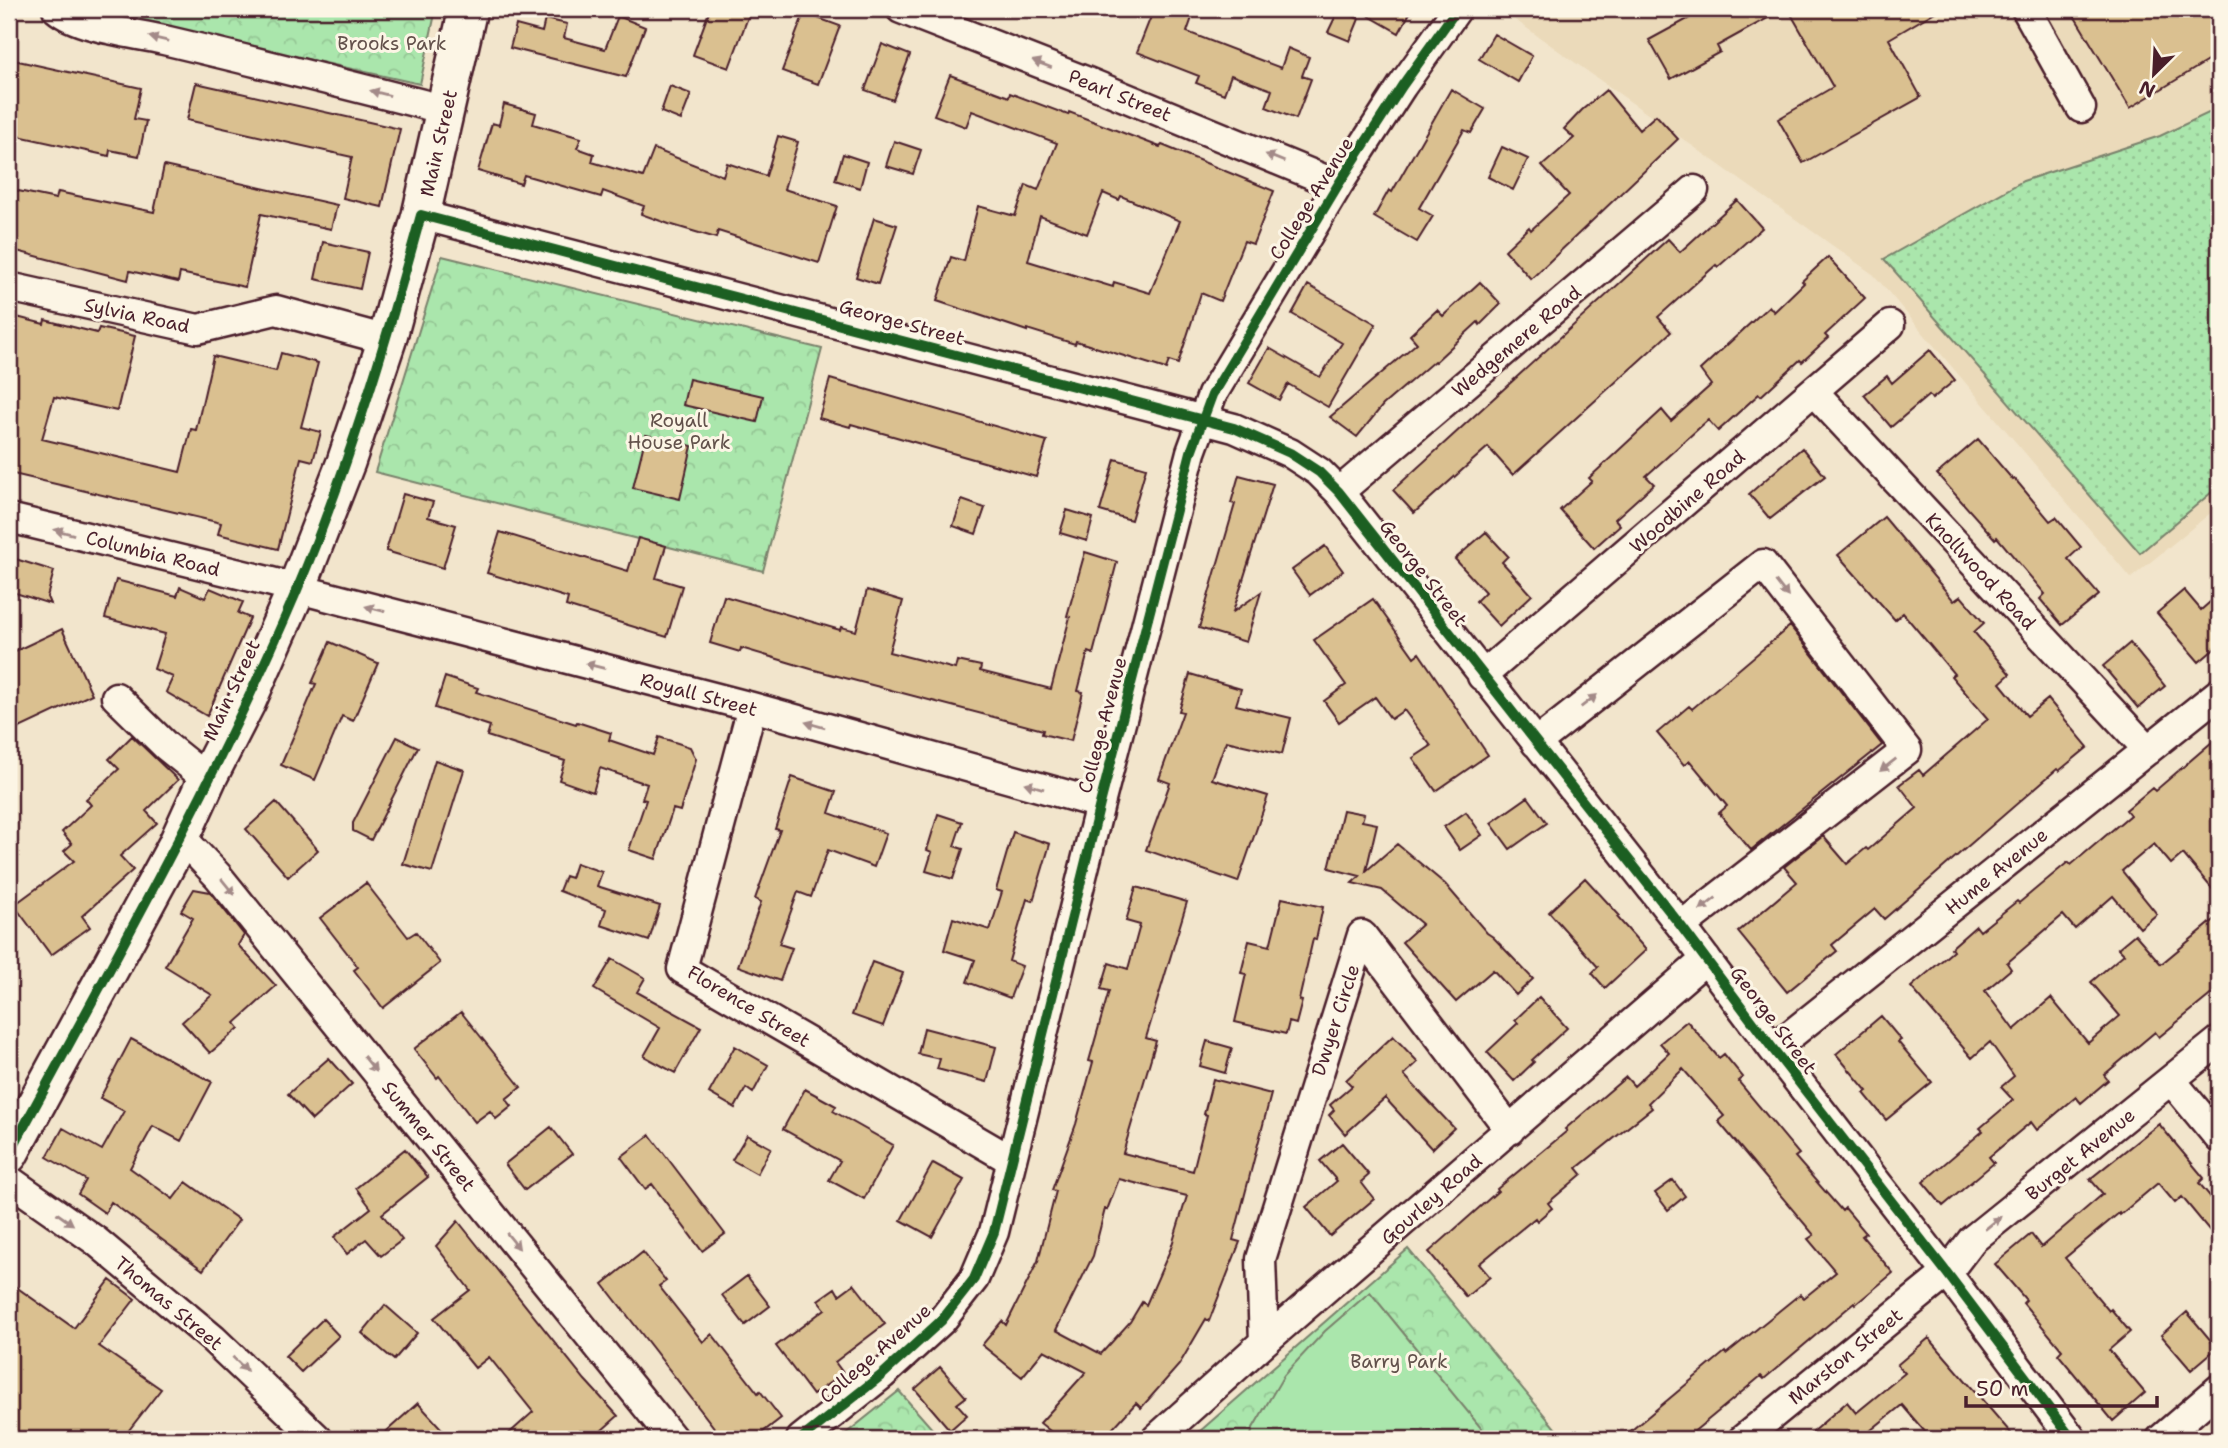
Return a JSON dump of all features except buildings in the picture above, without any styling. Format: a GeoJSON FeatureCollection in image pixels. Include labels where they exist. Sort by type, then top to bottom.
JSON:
{"type":"FeatureCollection","features":[{"type":"Feature","properties":{"kind":"main road","name":"Main Street"},"geometry":{"type":"LineString","coordinates":[[9,1154],[181,837],[247,701],[297,588],[346,462],[387,340],[421,215],[468,9]]}},
{"type":"Feature","properties":{"kind":"street"},"geometry":{"type":"LineString","coordinates":[[57,9],[67,18],[446,110]]}},
{"type":"Feature","properties":{"kind":"street","name":"Pearl Street"},"geometry":{"type":"LineString","coordinates":[[901,9],[1338,185]]}},
{"type":"Feature","properties":{"kind":"street","name":"College Avenue"},"geometry":{"type":"LineString","coordinates":[[801,1439],[883,1374],[923,1338],[942,1320],[974,1279],[994,1232],[1191,452],[1212,395],[1338,185],[1402,86],[1457,9]]}},
{"type":"Feature","properties":{"kind":"street"},"geometry":{"type":"LineString","coordinates":[[2026,9],[2081,108]]}},
{"type":"Feature","properties":{"kind":"street","name":"Wedgemere Road"},"geometry":{"type":"LineString","coordinates":[[1339,492],[1693,190]]}},
{"type":"Feature","properties":{"kind":"street","name":"George Street"},"geometry":{"type":"LineString","coordinates":[[421,215],[1234,428],[1290,453],[1319,472],[1339,492],[1681,926],[2072,1439]]}},
{"type":"Feature","properties":{"kind":"street","name":"Sylvia Road"},"geometry":{"type":"LineString","coordinates":[[9,287],[198,329],[276,310],[387,340]]}},
{"type":"Feature","properties":{"kind":"street","name":"Woodbine Road"},"geometry":{"type":"LineString","coordinates":[[1482,676],[1890,325]]}},
{"type":"Feature","properties":{"kind":"street","name":"Knollwood Road"},"geometry":{"type":"LineString","coordinates":[[1814,392],[2148,750]]}},
{"type":"Feature","properties":{"kind":"street","name":"Columbia Road"},"geometry":{"type":"LineString","coordinates":[[9,518],[297,588]]}},
{"type":"Feature","properties":{"kind":"street"},"geometry":{"type":"LineString","coordinates":[[1536,743],[1763,564],[1906,750],[1681,926]]}},
{"type":"Feature","properties":{"kind":"street","name":"Royall Street"},"geometry":{"type":"LineString","coordinates":[[297,588],[752,707],[1100,804]]}},
{"type":"Feature","properties":{"kind":"street","name":"Hume Avenue"},"geometry":{"type":"LineString","coordinates":[[1773,1049],[2219,693]]}},
{"type":"Feature","properties":{"kind":"street"},"geometry":{"type":"LineString","coordinates":[[116,697],[166,746],[207,779]]}},
{"type":"Feature","properties":{"kind":"street","name":"Florence Street"},"geometry":{"type":"LineString","coordinates":[[752,707],[682,969],[1011,1160]]}},
{"type":"Feature","properties":{"kind":"street","name":"Summer Street"},"geometry":{"type":"LineString","coordinates":[[181,837],[218,876],[673,1439]]}},
{"type":"Feature","properties":{"kind":"street","name":"Dwyer Circle"},"geometry":{"type":"LineString","coordinates":[[1264,1342],[1261,1259],[1362,935],[1510,1130]]}},
{"type":"Feature","properties":{"kind":"street","name":"Gourley Road"},"geometry":{"type":"LineString","coordinates":[[1156,1439],[1706,959]]}},
{"type":"Feature","properties":{"kind":"street","name":"Burget Avenue"},"geometry":{"type":"LineString","coordinates":[[1947,1273],[1972,1240],[2219,1041]]}},
{"type":"Feature","properties":{"kind":"street"},"geometry":{"type":"LineString","coordinates":[[2171,1080],[2219,1138]]}},
{"type":"Feature","properties":{"kind":"street","name":"Thomas Street"},"geometry":{"type":"LineString","coordinates":[[9,1180],[107,1250],[213,1339],[318,1439]]}},
{"type":"Feature","properties":{"kind":"street","name":"Marston Street"},"geometry":{"type":"LineString","coordinates":[[1743,1439],[1947,1273]]}},
{"type":"Feature","properties":{"kind":"street"},"geometry":{"type":"LineString","coordinates":[[2161,1439],[2219,1389]]}},
{"type":"Feature","properties":{"kind":"shaded area"},"geometry":{"type":"Polygon","coordinates":[[[1500,9],[2219,9],[2219,506],[2131,578],[1874,275],[1500,9]]]}},
{"type":"Feature","properties":{"kind":"green space","name":"Brooks Park"},"geometry":{"type":"Polygon","coordinates":[[[95,9],[436,9],[420,84],[95,9]]]}},
{"type":"Feature","properties":{"kind":"green space"},"geometry":{"type":"Polygon","coordinates":[[[2219,108],[2219,486],[2140,553],[1884,259],[2023,181],[2160,136],[2219,108]]]}},
{"type":"Feature","properties":{"kind":"green space","name":"Royall House Park"},"geometry":{"type":"Polygon","coordinates":[[[442,256],[822,349],[763,571],[375,472],[442,256]]]}},
{"type":"Feature","properties":{"kind":"green space","name":"Barry Park"},"geometry":{"type":"Polygon","coordinates":[[[1408,1249],[1564,1439],[1191,1439],[1408,1249]]]}},
{"type":"Feature","properties":{"kind":"green space"},"geometry":{"type":"Polygon","coordinates":[[[1370,1292],[1490,1439],[1250,1439],[1253,1428],[1284,1375],[1325,1331],[1370,1292]]]}},
{"type":"Feature","properties":{"kind":"green space"},"geometry":{"type":"Polygon","coordinates":[[[899,1391],[941,1439],[839,1439],[899,1391]]]}},
{"type":"Feature","properties":{"kind":"cycle path"},"geometry":{"type":"LineString","coordinates":[[801,1439],[883,1374],[942,1320],[974,1279],[994,1232],[1191,452],[1212,395],[1338,185],[1402,86],[1457,9]]}},
{"type":"Feature","properties":{"kind":"cycle path"},"geometry":{"type":"LineString","coordinates":[[9,1154],[196,805],[265,663],[333,498],[365,405],[421,215],[1234,428],[1290,453],[1319,472],[1339,492],[1681,926],[2072,1439]]}}]}
